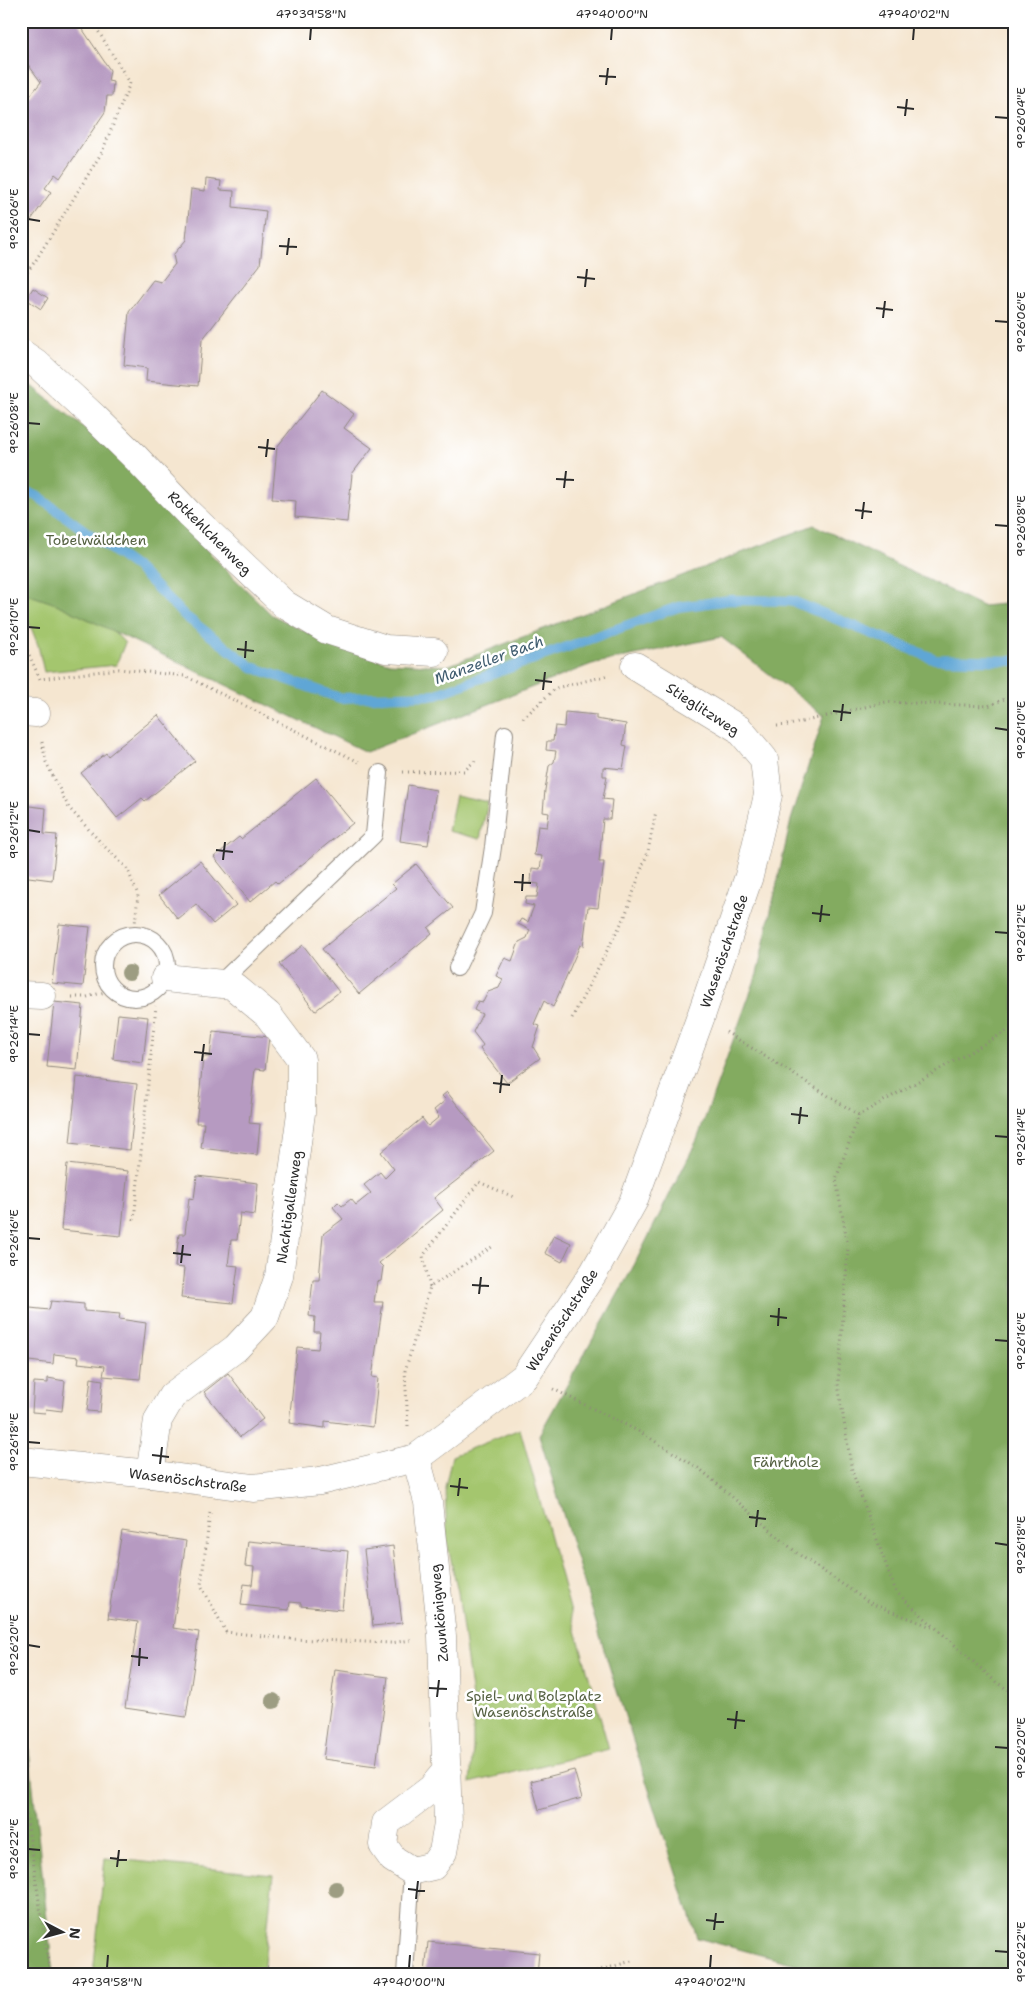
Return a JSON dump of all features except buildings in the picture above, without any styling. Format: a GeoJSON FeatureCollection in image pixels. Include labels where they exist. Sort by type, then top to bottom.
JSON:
{"type":"FeatureCollection","features":[{"type":"Feature","properties":{"kind":"street","name":"Rotkehlchenweg"},"geometry":{"type":"LineString","coordinates":[[21,353],[36,363],[94,416],[188,513],[284,604],[327,630],[386,649],[434,652]]}},
{"type":"Feature","properties":{"kind":"street","name":"Stieglitzweg"},"geometry":{"type":"LineString","coordinates":[[635,666],[739,728],[764,759]]}},
{"type":"Feature","properties":{"kind":"street","name":"Wasenöschstraße"},"geometry":{"type":"LineString","coordinates":[[21,1461],[150,1474],[253,1488],[320,1481],[416,1458],[524,1377],[594,1272],[633,1202],[701,1016],[749,876],[768,795],[764,759]]}},
{"type":"Feature","properties":{"kind":"street","name":"Nachtigallenweg"},"geometry":{"type":"LineString","coordinates":[[150,1474],[158,1420],[172,1396],[236,1348],[265,1316],[279,1276],[301,1113],[301,1059],[268,1015],[232,985],[220,983],[162,983]]}},
{"type":"Feature","properties":{"kind":"street","name":"Zaunkönigweg"},"geometry":{"type":"LineString","coordinates":[[412,1871],[433,1866],[443,1852],[448,1824],[442,1636],[428,1502],[416,1458]]}},
{"type":"Feature","properties":{"kind":"street"},"geometry":{"type":"LineString","coordinates":[[412,1871],[393,1859],[383,1845],[386,1823],[431,1789],[447,1770]]}},
{"type":"Feature","properties":{"kind":"lane"},"geometry":{"type":"LineString","coordinates":[[457,968],[483,913],[493,847],[505,734]]}},
{"type":"Feature","properties":{"kind":"lane"},"geometry":{"type":"LineString","coordinates":[[220,983],[374,835],[380,772]]}},
{"type":"Feature","properties":{"kind":"lane"},"geometry":{"type":"LineString","coordinates":[[112,990],[105,980],[102,967],[105,955],[111,944],[121,937],[134,934],[146,936],[157,943],[164,953],[167,965],[162,983]]}},
{"type":"Feature","properties":{"kind":"lane","name":"Nachtigallenweg"},"geometry":{"type":"LineString","coordinates":[[112,990],[123,996],[135,998],[148,996],[162,983]]}},
{"type":"Feature","properties":{"kind":"lane"},"geometry":{"type":"LineString","coordinates":[[405,1974],[412,1871]]}},
{"type":"Feature","properties":{"kind":"path"},"geometry":{"type":"LineString","coordinates":[[21,280],[36,260],[102,152],[130,83],[92,21]]}},
{"type":"Feature","properties":{"kind":"path"},"geometry":{"type":"LineString","coordinates":[[21,637],[40,679],[28,712],[46,762],[69,808],[127,868],[138,895],[134,934]]}},
{"type":"Feature","properties":{"kind":"path"},"geometry":{"type":"LineString","coordinates":[[40,679],[119,669],[185,676],[380,772],[464,771],[556,688],[598,678],[635,666]]}},
{"type":"Feature","properties":{"kind":"path"},"geometry":{"type":"LineString","coordinates":[[739,728],[789,725],[886,702],[988,706],[1014,695]]}},
{"type":"Feature","properties":{"kind":"path"},"geometry":{"type":"LineString","coordinates":[[572,1018],[625,916],[648,851],[656,812]]}},
{"type":"Feature","properties":{"kind":"path"},"geometry":{"type":"LineString","coordinates":[[134,1220],[162,983]]}},
{"type":"Feature","properties":{"kind":"path"},"geometry":{"type":"LineString","coordinates":[[32,996],[87,997],[112,990]]}},
{"type":"Feature","properties":{"kind":"path"},"geometry":{"type":"LineString","coordinates":[[701,1016],[859,1115]]}},
{"type":"Feature","properties":{"kind":"path"},"geometry":{"type":"LineString","coordinates":[[1014,1027],[859,1115],[836,1179],[848,1247],[838,1384],[852,1471],[896,1592],[997,1683],[1014,1694]]}},
{"type":"Feature","properties":{"kind":"path"},"geometry":{"type":"LineString","coordinates":[[416,1458],[406,1422],[405,1371],[430,1286],[423,1256],[479,1182],[516,1198]]}},
{"type":"Feature","properties":{"kind":"path"},"geometry":{"type":"LineString","coordinates":[[430,1286],[492,1247]]}},
{"type":"Feature","properties":{"kind":"path"},"geometry":{"type":"LineString","coordinates":[[557,1390],[640,1432],[700,1469],[798,1554],[870,1603],[935,1628]]}},
{"type":"Feature","properties":{"kind":"path"},"geometry":{"type":"LineString","coordinates":[[214,1483],[201,1585],[226,1632],[291,1639],[391,1642],[442,1636]]}},
{"type":"Feature","properties":{"kind":"path"},"geometry":{"type":"LineString","coordinates":[[21,1780],[50,1974]]}},
{"type":"Feature","properties":{"kind":"path"},"geometry":{"type":"LineString","coordinates":[[587,1974],[635,1960]]}},
{"type":"Feature","properties":{"kind":"path"},"geometry":{"type":"LineString","coordinates":[[266,1967],[288,1970],[288,1974]]}},
{"type":"Feature","properties":{"kind":"green space","name":"Fährtholz"},"geometry":{"type":"Polygon","coordinates":[[[21,377],[112,450],[226,570],[272,615],[337,647],[390,663],[447,666],[814,525],[982,606],[1014,603],[1014,1974],[833,1974],[697,1938],[614,1682],[539,1435],[631,1271],[697,1140],[757,974],[791,820],[824,716],[721,637],[592,664],[366,752],[56,604],[21,592],[21,377]]]}},
{"type":"Feature","properties":{"kind":"green space"},"geometry":{"type":"Polygon","coordinates":[[[21,573],[96,613],[125,643],[116,665],[44,672],[38,645],[21,603],[21,573]]]}},
{"type":"Feature","properties":{"kind":"green space"},"geometry":{"type":"Polygon","coordinates":[[[456,795],[488,802],[480,839],[448,831],[456,795]]]}},
{"type":"Feature","properties":{"kind":"green space","name":"Spiel- und Bolzplatz Wasenöschstraße"},"geometry":{"type":"Polygon","coordinates":[[[520,1429],[609,1749],[470,1783],[473,1748],[473,1706],[458,1592],[447,1542],[445,1487],[452,1456],[520,1429]]]}},
{"type":"Feature","properties":{"kind":"green space"},"geometry":{"type":"Polygon","coordinates":[[[21,1675],[53,1974],[21,1974],[21,1675]]]}},
{"type":"Feature","properties":{"kind":"green space"},"geometry":{"type":"Polygon","coordinates":[[[105,1858],[273,1875],[263,1974],[93,1974],[105,1858]]]}},
{"type":"Feature","properties":{"kind":"waterway","name":"Manzeller Bach"},"geometry":{"type":"LineString","coordinates":[[21,489],[37,496],[138,569],[185,616],[252,667],[340,698],[434,695],[678,607],[730,600],[792,601],[935,659],[1014,661]]}},
{"type":"Feature","properties":{"kind":"park label","name":"Tobelwäldchen"},"geometry":{"type":"Point","coordinates":[96,540]}}]}
